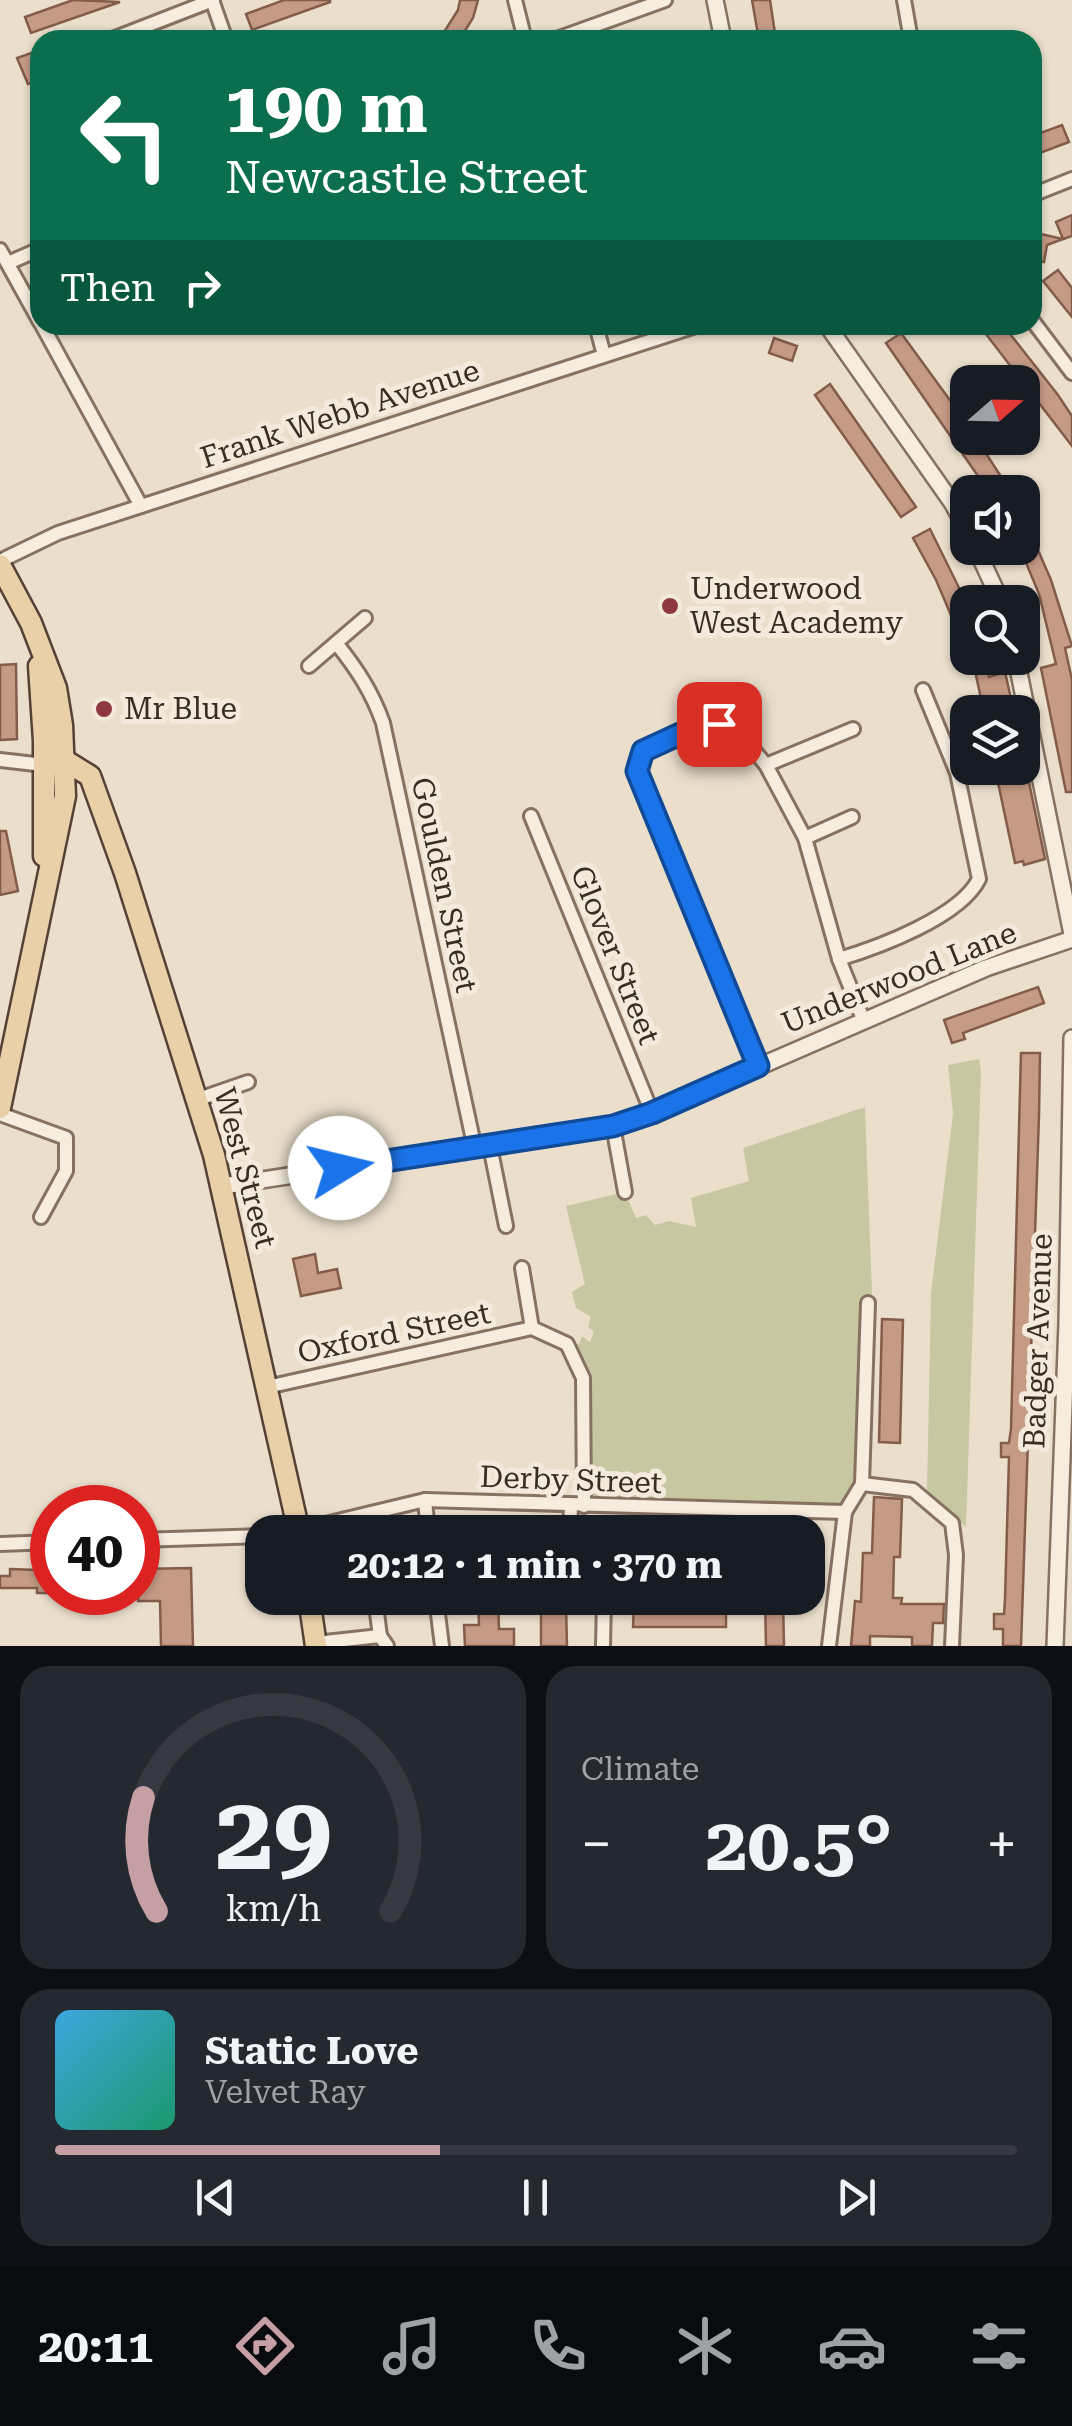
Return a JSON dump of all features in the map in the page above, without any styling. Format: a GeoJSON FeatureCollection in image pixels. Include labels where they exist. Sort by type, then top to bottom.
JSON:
{"type":"FeatureCollection","features":[{"type":"Feature","properties":{"kind":"main road"},"geometry":{"type":"LineString","coordinates":[[0,563],[31,623],[56,688],[54,762],[43,798],[44,898]]}},
{"type":"Feature","properties":{"kind":"main road"},"geometry":{"type":"LineString","coordinates":[[0,1111],[64,796],[54,762]]}},
{"type":"Feature","properties":{"kind":"main road","name":"West Street"},"geometry":{"type":"LineString","coordinates":[[54,762],[90,776],[224,1186],[293,1515]]}},
{"type":"Feature","properties":{"kind":"main road"},"geometry":{"type":"LineString","coordinates":[[64,796],[88,806],[109,827]]}},
{"type":"Feature","properties":{"kind":"main road"},"geometry":{"type":"LineString","coordinates":[[312,1615],[316,1644]]}},
{"type":"Feature","properties":{"kind":"street"},"geometry":{"type":"LineString","coordinates":[[136,30],[213,0],[223,30]]}},
{"type":"Feature","properties":{"kind":"street"},"geometry":{"type":"LineString","coordinates":[[515,0],[522,30]]}},
{"type":"Feature","properties":{"kind":"street"},"geometry":{"type":"LineString","coordinates":[[582,30],[665,0]]}},
{"type":"Feature","properties":{"kind":"street"},"geometry":{"type":"LineString","coordinates":[[715,0],[721,30]]}},
{"type":"Feature","properties":{"kind":"street"},"geometry":{"type":"LineString","coordinates":[[904,0],[909,30]]}},
{"type":"Feature","properties":{"kind":"street"},"geometry":{"type":"LineString","coordinates":[[1042,192],[1072,179]]}},
{"type":"Feature","properties":{"kind":"street"},"geometry":{"type":"LineString","coordinates":[[0,250],[30,303]]}},
{"type":"Feature","properties":{"kind":"street"},"geometry":{"type":"LineString","coordinates":[[8,263],[30,253]]}},
{"type":"Feature","properties":{"kind":"street"},"geometry":{"type":"LineString","coordinates":[[1042,333],[1072,373]]}},
{"type":"Feature","properties":{"kind":"street"},"geometry":{"type":"LineString","coordinates":[[48,335],[141,506]]}},
{"type":"Feature","properties":{"kind":"street"},"geometry":{"type":"LineString","coordinates":[[599,335],[604,355]]}},
{"type":"Feature","properties":{"kind":"street","name":"Frank Webb Avenue"},"geometry":{"type":"LineString","coordinates":[[0,563],[58,533],[668,335]]}},
{"type":"Feature","properties":{"kind":"street"},"geometry":{"type":"LineString","coordinates":[[834,335],[950,500]]}},
{"type":"Feature","properties":{"kind":"street"},"geometry":{"type":"LineString","coordinates":[[309,666],[365,618]]}},
{"type":"Feature","properties":{"kind":"street","name":"Goulden Street"},"geometry":{"type":"LineString","coordinates":[[336,643],[360,673],[383,723],[482,1147],[506,1226]]}},
{"type":"Feature","properties":{"kind":"street"},"geometry":{"type":"LineString","coordinates":[[1019,675],[1072,936]]}},
{"type":"Feature","properties":{"kind":"street"},"geometry":{"type":"LineString","coordinates":[[840,959],[875,948],[954,907],[972,892],[979,879],[957,773],[923,690]]}},
{"type":"Feature","properties":{"kind":"street"},"geometry":{"type":"LineString","coordinates":[[758,1066],[637,771],[643,751],[680,734],[719,724],[736,729],[766,765],[805,838],[840,959],[863,1019]]}},
{"type":"Feature","properties":{"kind":"street"},"geometry":{"type":"LineString","coordinates":[[766,765],[853,729]]}},
{"type":"Feature","properties":{"kind":"street"},"geometry":{"type":"LineString","coordinates":[[0,760],[54,762]]}},
{"type":"Feature","properties":{"kind":"street","name":"Glover Street"},"geometry":{"type":"LineString","coordinates":[[530,816],[652,1113]]}},
{"type":"Feature","properties":{"kind":"street"},"geometry":{"type":"LineString","coordinates":[[805,838],[852,817]]}},
{"type":"Feature","properties":{"kind":"street","name":"Underwood Lane"},"geometry":{"type":"LineString","coordinates":[[224,1186],[613,1126],[652,1113],[986,968],[1072,936]]}},
{"type":"Feature","properties":{"kind":"street","name":"Badger Avenue"},"geometry":{"type":"LineString","coordinates":[[1055,1646],[1072,1038]]}},
{"type":"Feature","properties":{"kind":"street"},"geometry":{"type":"LineString","coordinates":[[196,1100],[248,1082]]}},
{"type":"Feature","properties":{"kind":"street"},"geometry":{"type":"LineString","coordinates":[[0,1111],[66,1138],[66,1172],[41,1217]]}},
{"type":"Feature","properties":{"kind":"street"},"geometry":{"type":"LineString","coordinates":[[613,1126],[625,1192]]}},
{"type":"Feature","properties":{"kind":"street","name":"Oxford Street"},"geometry":{"type":"LineString","coordinates":[[522,1268],[532,1328]]}},
{"type":"Feature","properties":{"kind":"street"},"geometry":{"type":"LineString","coordinates":[[828,1646],[846,1512],[862,1484],[868,1303]]}},
{"type":"Feature","properties":{"kind":"street","name":"Oxford Street"},"geometry":{"type":"LineString","coordinates":[[267,1387],[532,1328],[567,1344],[583,1378],[578,1506]]}},
{"type":"Feature","properties":{"kind":"street"},"geometry":{"type":"LineString","coordinates":[[862,1484],[913,1490],[952,1524],[956,1555],[952,1646]]}},
{"type":"Feature","properties":{"kind":"street"},"geometry":{"type":"LineString","coordinates":[[425,1500],[426,1515]]}},
{"type":"Feature","properties":{"kind":"street","name":"Derby Street"},"geometry":{"type":"LineString","coordinates":[[365,1515],[425,1500],[846,1512]]}},
{"type":"Feature","properties":{"kind":"street"},"geometry":{"type":"LineString","coordinates":[[575,1515],[578,1506]]}},
{"type":"Feature","properties":{"kind":"street"},"geometry":{"type":"LineString","coordinates":[[160,1539],[245,1537]]}},
{"type":"Feature","properties":{"kind":"street"},"geometry":{"type":"LineString","coordinates":[[0,1544],[30,1543]]}},
{"type":"Feature","properties":{"kind":"street"},"geometry":{"type":"LineString","coordinates":[[316,1644],[383,1641],[378,1615]]}},
{"type":"Feature","properties":{"kind":"street"},"geometry":{"type":"LineString","coordinates":[[438,1615],[442,1646]]}},
{"type":"Feature","properties":{"kind":"street"},"geometry":{"type":"LineString","coordinates":[[604,1615],[604,1646]]}},
{"type":"Feature","properties":{"kind":"green space"},"geometry":{"type":"Polygon","coordinates":[[[979,1059],[966,1527],[927,1491],[931,1293],[953,1113],[948,1065],[979,1059]]]}},
{"type":"Feature","properties":{"kind":"green space"},"geometry":{"type":"Polygon","coordinates":[[[865,1107],[872,1293],[868,1303],[862,1484],[845,1512],[584,1506],[583,1378],[567,1344],[579,1344],[582,1336],[590,1342],[594,1332],[588,1327],[591,1317],[576,1308],[572,1292],[585,1284],[566,1206],[625,1192],[636,1218],[646,1215],[655,1225],[669,1221],[696,1227],[691,1198],[749,1181],[743,1148],[865,1107]]]}},
{"type":"Feature","properties":{"kind":"building"},"geometry":{"type":"Polygon","coordinates":[[[73,0],[120,2],[40,30],[30,30],[25,17],[73,0]]]}},
{"type":"Feature","properties":{"kind":"building"},"geometry":{"type":"Polygon","coordinates":[[[284,0],[330,2],[252,30],[246,14],[284,0]]]}},
{"type":"Feature","properties":{"kind":"building"},"geometry":{"type":"Polygon","coordinates":[[[460,0],[478,0],[465,30],[445,30],[460,0]]]}},
{"type":"Feature","properties":{"kind":"building"},"geometry":{"type":"Polygon","coordinates":[[[752,0],[770,0],[774,30],[757,30],[752,0]]]}},
{"type":"Feature","properties":{"kind":"building"},"geometry":{"type":"Polygon","coordinates":[[[30,53],[30,83],[28,84],[17,58],[30,53]]]}},
{"type":"Feature","properties":{"kind":"building"},"geometry":{"type":"Polygon","coordinates":[[[1062,125],[1069,142],[1042,152],[1042,132],[1062,125]]]}},
{"type":"Feature","properties":{"kind":"building"},"geometry":{"type":"Polygon","coordinates":[[[1072,215],[1072,236],[1063,239],[1056,222],[1072,215]]]}},
{"type":"Feature","properties":{"kind":"building"},"geometry":{"type":"Polygon","coordinates":[[[1042,234],[1063,239],[1047,245],[1044,262],[1042,234]]]}},
{"type":"Feature","properties":{"kind":"building"},"geometry":{"type":"Polygon","coordinates":[[[1058,270],[1072,288],[1072,317],[1043,281],[1058,270]]]}},
{"type":"Feature","properties":{"kind":"building"},"geometry":{"type":"Polygon","coordinates":[[[898,335],[902,335],[950,400],[950,436],[886,343],[898,335]]]}},
{"type":"Feature","properties":{"kind":"building"},"geometry":{"type":"Polygon","coordinates":[[[987,335],[1011,335],[1034,365],[1010,365],[987,335]]]}},
{"type":"Feature","properties":{"kind":"building"},"geometry":{"type":"Polygon","coordinates":[[[774,338],[797,346],[792,361],[769,353],[774,338]]]}},
{"type":"Feature","properties":{"kind":"building"},"geometry":{"type":"Polygon","coordinates":[[[1040,372],[1058,395],[1072,416],[1072,446],[1040,404],[1040,372]]]}},
{"type":"Feature","properties":{"kind":"building"},"geometry":{"type":"Polygon","coordinates":[[[830,384],[916,507],[901,517],[815,395],[830,384]]]}},
{"type":"Feature","properties":{"kind":"building"},"geometry":{"type":"Polygon","coordinates":[[[963,455],[987,455],[1000,475],[977,475],[963,455]]]}},
{"type":"Feature","properties":{"kind":"building"},"geometry":{"type":"Polygon","coordinates":[[[930,529],[958,585],[950,585],[950,613],[936,580],[913,538],[930,529]]]}},
{"type":"Feature","properties":{"kind":"building"},"geometry":{"type":"Polygon","coordinates":[[[1040,555],[1072,646],[1065,648],[1072,680],[1072,792],[1066,792],[1041,668],[1056,664],[1040,585],[1035,585],[1027,565],[1040,565],[1040,555]]]}},
{"type":"Feature","properties":{"kind":"building"},"geometry":{"type":"Polygon","coordinates":[[[16,664],[17,739],[0,740],[0,665],[16,664]]]}},
{"type":"Feature","properties":{"kind":"building"},"geometry":{"type":"Polygon","coordinates":[[[976,675],[1006,675],[1010,695],[980,695],[976,675]]]}},
{"type":"Feature","properties":{"kind":"building"},"geometry":{"type":"Polygon","coordinates":[[[999,785],[1030,785],[1045,859],[1024,865],[1023,861],[1015,863],[999,785]]]}},
{"type":"Feature","properties":{"kind":"building"},"geometry":{"type":"Polygon","coordinates":[[[0,831],[6,831],[18,891],[0,895],[0,831]]]}},
{"type":"Feature","properties":{"kind":"building"},"geometry":{"type":"Polygon","coordinates":[[[1038,987],[1044,1003],[963,1033],[965,1039],[952,1043],[944,1020],[1038,987]]]}},
{"type":"Feature","properties":{"kind":"building"},"geometry":{"type":"Polygon","coordinates":[[[1021,1053],[1040,1053],[1039,1116],[1021,1646],[1003,1646],[1003,1629],[994,1629],[994,1614],[1004,1614],[1005,1599],[1009,1457],[1001,1457],[1001,1443],[1009,1443],[1011,1429],[1021,1053]]]}},
{"type":"Feature","properties":{"kind":"building"},"geometry":{"type":"Polygon","coordinates":[[[315,1254],[318,1273],[337,1269],[341,1288],[301,1296],[293,1259],[315,1254]]]}},
{"type":"Feature","properties":{"kind":"building"},"geometry":{"type":"Polygon","coordinates":[[[882,1319],[903,1320],[900,1443],[879,1442],[882,1319]]]}},
{"type":"Feature","properties":{"kind":"building"},"geometry":{"type":"Polygon","coordinates":[[[874,1497],[902,1499],[900,1557],[894,1557],[893,1598],[902,1598],[901,1604],[944,1604],[943,1623],[933,1623],[932,1646],[912,1646],[912,1637],[870,1636],[870,1646],[851,1646],[855,1601],[861,1602],[863,1553],[872,1553],[874,1497]]]}},
{"type":"Feature","properties":{"kind":"building"},"geometry":{"type":"Polygon","coordinates":[[[191,1568],[193,1646],[161,1646],[160,1569],[191,1568]]]}},
{"type":"Feature","properties":{"kind":"building"},"geometry":{"type":"Polygon","coordinates":[[[10,1569],[30,1570],[30,1588],[0,1588],[0,1576],[10,1576],[10,1569]]]}},
{"type":"Feature","properties":{"kind":"building"},"geometry":{"type":"Polygon","coordinates":[[[479,1615],[499,1615],[499,1629],[514,1629],[514,1646],[465,1646],[464,1625],[479,1625],[479,1615]]]}},
{"type":"Feature","properties":{"kind":"building"},"geometry":{"type":"Polygon","coordinates":[[[541,1615],[566,1615],[567,1646],[541,1646],[541,1615]]]}},
{"type":"Feature","properties":{"kind":"building"},"geometry":{"type":"Polygon","coordinates":[[[633,1615],[726,1615],[726,1627],[633,1627],[633,1615]]]}},
{"type":"Feature","properties":{"kind":"building"},"geometry":{"type":"Polygon","coordinates":[[[765,1615],[783,1615],[784,1646],[766,1646],[765,1615]]]}},
{"type":"Feature","properties":{"kind":"place","name":"Underwood West Academy"},"geometry":{"type":"Point","coordinates":[670,606]}},
{"type":"Feature","properties":{"kind":"place","name":"Mr Blue"},"geometry":{"type":"Point","coordinates":[104,709]}},
{"type":"Feature","properties":{"kind":"route"},"geometry":{"type":"LineString","coordinates":[[340,1168],[613,1126],[758,1066],[637,771],[643,751],[680,734],[719,724]]}}]}
